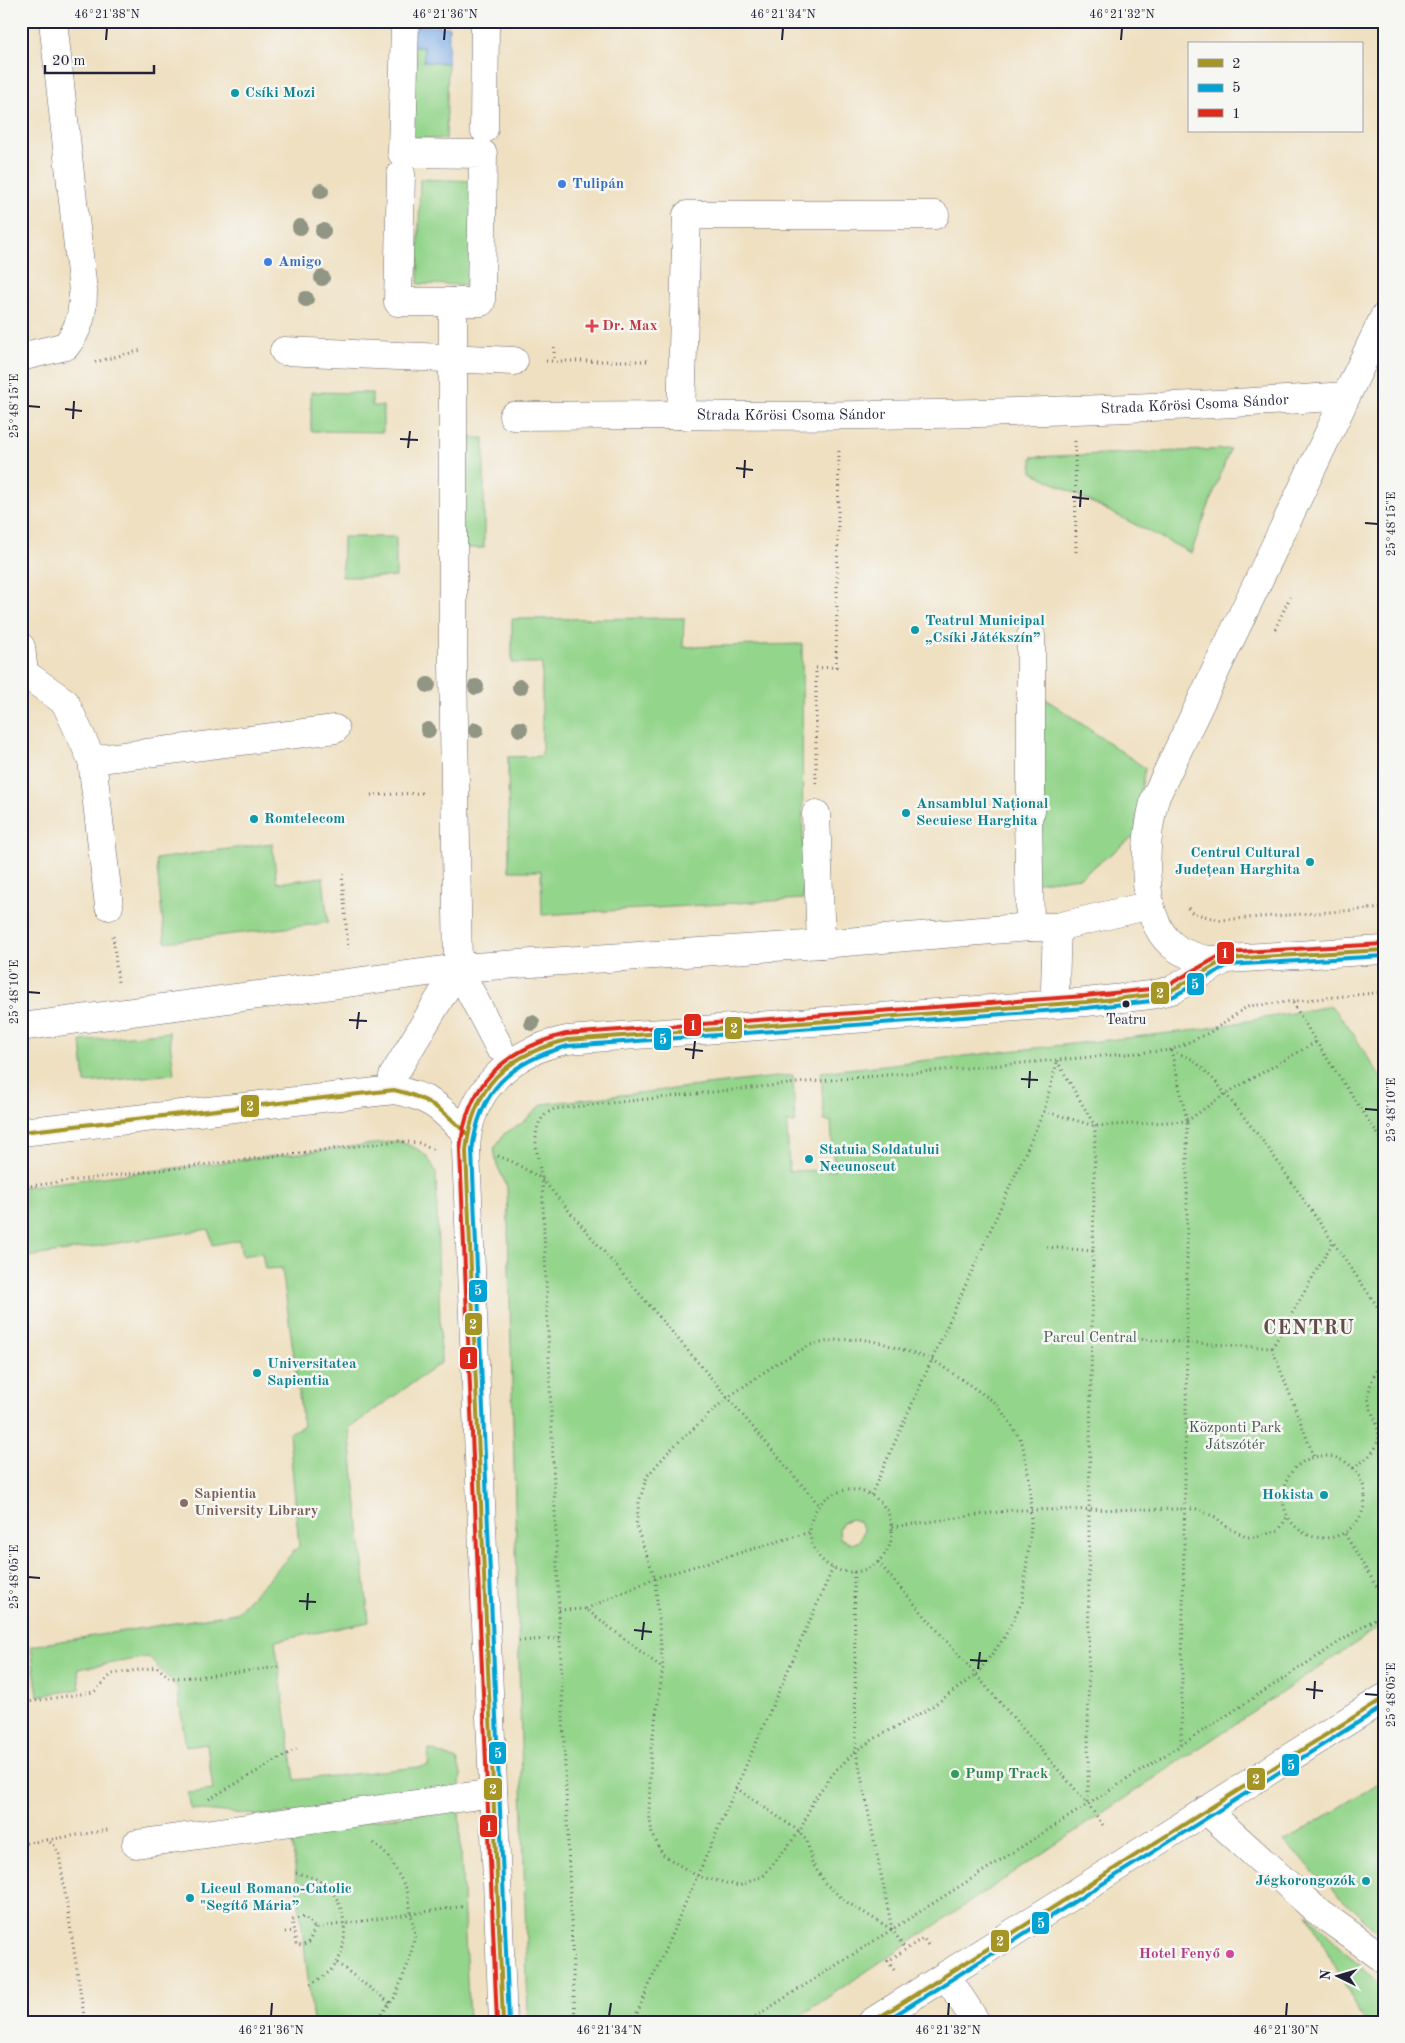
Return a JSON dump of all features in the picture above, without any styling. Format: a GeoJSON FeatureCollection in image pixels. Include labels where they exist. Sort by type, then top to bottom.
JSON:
{"type":"FeatureCollection","features":[{"type":"Feature","properties":{"kind":"street"},"geometry":{"type":"LineString","coordinates":[[21,357],[66,346],[79,327],[83,312],[82,282],[53,21]]}},
{"type":"Feature","properties":{"kind":"street"},"geometry":{"type":"LineString","coordinates":[[401,174],[398,302],[481,302],[483,154],[402,153],[405,21]]}},
{"type":"Feature","properties":{"kind":"street"},"geometry":{"type":"LineString","coordinates":[[484,129],[485,21]]}},
{"type":"Feature","properties":{"kind":"street","name":"Strada Kőrösi Csoma Sándor"},"geometry":{"type":"LineString","coordinates":[[935,215],[687,215],[681,415],[839,415],[1075,411],[1240,404],[1346,396]]}},
{"type":"Feature","properties":{"kind":"street"},"geometry":{"type":"LineString","coordinates":[[453,302],[453,663],[458,968],[499,1047]]}},
{"type":"Feature","properties":{"kind":"street"},"geometry":{"type":"LineString","coordinates":[[1384,317],[1155,798],[1147,844],[1148,885],[1151,905],[1161,932],[1171,944],[1185,953],[1197,958],[1210,960],[1384,950]]}},
{"type":"Feature","properties":{"kind":"street"},"geometry":{"type":"LineString","coordinates":[[284,351],[514,361]]}},
{"type":"Feature","properties":{"kind":"street"},"geometry":{"type":"LineString","coordinates":[[513,416],[681,415]]}},
{"type":"Feature","properties":{"kind":"street"},"geometry":{"type":"LineString","coordinates":[[1030,928],[1028,815],[1031,811],[1031,636]]}},
{"type":"Feature","properties":{"kind":"street"},"geometry":{"type":"LineString","coordinates":[[21,647],[24,673],[65,702],[92,760],[109,906]]}},
{"type":"Feature","properties":{"kind":"street"},"geometry":{"type":"LineString","coordinates":[[92,760],[335,729]]}},
{"type":"Feature","properties":{"kind":"street"},"geometry":{"type":"LineString","coordinates":[[816,814],[821,944]]}},
{"type":"Feature","properties":{"kind":"street"},"geometry":{"type":"LineString","coordinates":[[21,1027],[458,968],[1057,927],[1138,908]]}},
{"type":"Feature","properties":{"kind":"street"},"geometry":{"type":"LineString","coordinates":[[1055,988],[1057,927]]}},
{"type":"Feature","properties":{"kind":"street"},"geometry":{"type":"LineString","coordinates":[[503,2022],[466,1133],[479,1098],[488,1084],[527,1053],[551,1043],[586,1038],[1086,1002],[1151,995],[1172,990],[1226,959]]}},
{"type":"Feature","properties":{"kind":"street"},"geometry":{"type":"LineString","coordinates":[[393,1076],[458,968]]}},
{"type":"Feature","properties":{"kind":"street"},"geometry":{"type":"LineString","coordinates":[[21,1132],[394,1090],[427,1099],[441,1107],[466,1133]]}},
{"type":"Feature","properties":{"kind":"street"},"geometry":{"type":"LineString","coordinates":[[872,2022],[1384,1698]]}},
{"type":"Feature","properties":{"kind":"street"},"geometry":{"type":"LineString","coordinates":[[136,1844],[493,1793]]}},
{"type":"Feature","properties":{"kind":"street"},"geometry":{"type":"LineString","coordinates":[[1206,1810],[1316,1910],[1384,1959]]}},
{"type":"Feature","properties":{"kind":"street"},"geometry":{"type":"LineString","coordinates":[[946,1974],[976,2022]]}},
{"type":"Feature","properties":{"kind":"path"},"geometry":{"type":"LineString","coordinates":[[554,347],[554,360]]}},
{"type":"Feature","properties":{"kind":"path"},"geometry":{"type":"LineString","coordinates":[[91,364],[142,350]]}},
{"type":"Feature","properties":{"kind":"path"},"geometry":{"type":"LineString","coordinates":[[514,361],[683,361]]}},
{"type":"Feature","properties":{"kind":"path"},"geometry":{"type":"LineString","coordinates":[[1075,411],[1076,555]]}},
{"type":"Feature","properties":{"kind":"path"},"geometry":{"type":"LineString","coordinates":[[816,814],[816,668],[836,667],[839,415]]}},
{"type":"Feature","properties":{"kind":"path"},"geometry":{"type":"LineString","coordinates":[[1273,632],[1290,597]]}},
{"type":"Feature","properties":{"kind":"path"},"geometry":{"type":"LineString","coordinates":[[371,795],[455,790]]}},
{"type":"Feature","properties":{"kind":"path"},"geometry":{"type":"LineString","coordinates":[[342,874],[350,982]]}},
{"type":"Feature","properties":{"kind":"path"},"geometry":{"type":"LineString","coordinates":[[1184,904],[1192,913],[1220,920],[1384,908]]}},
{"type":"Feature","properties":{"kind":"path"},"geometry":{"type":"LineString","coordinates":[[109,906],[121,1013]]}},
{"type":"Feature","properties":{"kind":"path"},"geometry":{"type":"LineString","coordinates":[[575,2022],[542,1180],[536,1147],[537,1130],[544,1116],[554,1109],[807,1082],[1171,1050],[1209,1032],[1248,1006],[1293,1003],[1384,992]]}},
{"type":"Feature","properties":{"kind":"path"},"geometry":{"type":"LineString","coordinates":[[1293,1003],[1316,1042],[1384,1143]]}},
{"type":"Feature","properties":{"kind":"path"},"geometry":{"type":"LineString","coordinates":[[1044,1111],[1095,1126],[1187,1121],[1225,1094],[1316,1042]]}},
{"type":"Feature","properties":{"kind":"path"},"geometry":{"type":"LineString","coordinates":[[1171,1050],[1194,1060],[1266,1144],[1384,1316]]}},
{"type":"Feature","properties":{"kind":"path"},"geometry":{"type":"LineString","coordinates":[[1171,1050],[1187,1121],[1187,1343],[1181,1746]]}},
{"type":"Feature","properties":{"kind":"path"},"geometry":{"type":"LineString","coordinates":[[871,1495],[1044,1111],[1057,1061]]}},
{"type":"Feature","properties":{"kind":"path"},"geometry":{"type":"LineString","coordinates":[[1057,1061],[1095,1126],[1089,1509],[1088,1804]]}},
{"type":"Feature","properties":{"kind":"path"},"geometry":{"type":"LineString","coordinates":[[21,1187],[398,1141],[419,1143],[440,1153]]}},
{"type":"Feature","properties":{"kind":"path"},"geometry":{"type":"LineString","coordinates":[[492,1155],[513,1162],[542,1180],[819,1505]]}},
{"type":"Feature","properties":{"kind":"path"},"geometry":{"type":"LineString","coordinates":[[1272,1348],[1332,1242]]}},
{"type":"Feature","properties":{"kind":"path"},"geometry":{"type":"LineString","coordinates":[[1047,1247],[1094,1251]]}},
{"type":"Feature","properties":{"kind":"path"},"geometry":{"type":"LineString","coordinates":[[1092,1336],[1272,1348]]}},
{"type":"Feature","properties":{"kind":"path"},"geometry":{"type":"LineString","coordinates":[[860,1339],[882,1343],[933,1360],[996,1403],[1022,1442],[1030,1483],[1031,1528],[1022,1602],[1004,1638],[976,1675],[930,1708],[856,1751],[836,1770],[820,1792],[799,1832],[764,1875],[739,1886],[697,1876],[662,1854],[652,1833],[648,1789],[651,1748],[663,1668],[655,1578],[636,1526],[639,1502],[646,1476],[672,1448],[727,1398],[776,1364],[810,1346],[835,1340],[860,1339]]}},
{"type":"Feature","properties":{"kind":"path"},"geometry":{"type":"LineString","coordinates":[[1272,1348],[1314,1456]]}},
{"type":"Feature","properties":{"kind":"path"},"geometry":{"type":"LineString","coordinates":[[1353,1468],[1376,1450],[1378,1426],[1368,1402],[1373,1376],[1384,1356]]}},
{"type":"Feature","properties":{"kind":"path"},"geometry":{"type":"LineString","coordinates":[[1314,1456],[1342,1459],[1353,1468],[1361,1479],[1365,1492],[1364,1506],[1360,1518],[1345,1534],[1328,1539],[1316,1538],[1304,1534],[1294,1526],[1287,1516],[1282,1492],[1286,1480],[1293,1470],[1302,1462],[1314,1456]]}},
{"type":"Feature","properties":{"kind":"path"},"geometry":{"type":"LineString","coordinates":[[843,1490],[853,1490],[871,1495],[882,1503],[889,1514],[892,1527],[891,1540],[886,1552],[878,1562],[867,1569],[843,1572],[833,1568],[816,1553],[810,1532],[812,1518],[819,1505],[826,1498],[843,1490]]}},
{"type":"Feature","properties":{"kind":"path"},"geometry":{"type":"LineString","coordinates":[[892,1527],[1030,1509],[1196,1510],[1215,1518],[1246,1538],[1257,1537],[1279,1530],[1287,1516]]}},
{"type":"Feature","properties":{"kind":"path"},"geometry":{"type":"LineString","coordinates":[[559,1610],[586,1609],[655,1578],[810,1532]]}},
{"type":"Feature","properties":{"kind":"path"},"geometry":{"type":"LineString","coordinates":[[1345,1534],[1384,1598]]}},
{"type":"Feature","properties":{"kind":"path"},"geometry":{"type":"LineString","coordinates":[[878,1562],[1088,1804],[1105,1828]]}},
{"type":"Feature","properties":{"kind":"path"},"geometry":{"type":"LineString","coordinates":[[634,2022],[833,1568]]}},
{"type":"Feature","properties":{"kind":"path"},"geometry":{"type":"LineString","coordinates":[[854,1572],[856,1751],[892,1929],[905,1950]]}},
{"type":"Feature","properties":{"kind":"path"},"geometry":{"type":"LineString","coordinates":[[586,1609],[663,1668]]}},
{"type":"Feature","properties":{"kind":"path"},"geometry":{"type":"LineString","coordinates":[[747,2022],[1181,1746],[1384,1613]]}},
{"type":"Feature","properties":{"kind":"path"},"geometry":{"type":"LineString","coordinates":[[486,1643],[560,1638]]}},
{"type":"Feature","properties":{"kind":"path"},"geometry":{"type":"LineString","coordinates":[[21,1703],[94,1692],[112,1674],[157,1667],[170,1678],[197,1677],[279,1667]]}},
{"type":"Feature","properties":{"kind":"path"},"geometry":{"type":"LineString","coordinates":[[736,1788],[799,1832],[807,1841],[812,1863],[825,1882],[845,1901],[892,1929]]}},
{"type":"Feature","properties":{"kind":"path"},"geometry":{"type":"LineString","coordinates":[[339,1815],[366,1835],[388,1857],[407,1890],[412,1913],[414,1935],[409,1961],[395,1997],[374,2022]]}},
{"type":"Feature","properties":{"kind":"path"},"geometry":{"type":"LineString","coordinates":[[21,1844],[47,1840],[55,1846],[59,1854],[85,2022]]}},
{"type":"Feature","properties":{"kind":"path"},"geometry":{"type":"LineString","coordinates":[[296,1872],[313,1877],[329,1888],[339,1903],[344,1924],[342,1949],[337,1963],[329,1972],[309,1985]]}},
{"type":"Feature","properties":{"kind":"path"},"geometry":{"type":"LineString","coordinates":[[315,1928],[498,1901]]}},
{"type":"Feature","properties":{"kind":"path"},"geometry":{"type":"LineString","coordinates":[[304,1917],[315,1928],[309,1942],[302,1946],[296,1946],[292,1920],[304,1917]]}},
{"type":"Feature","properties":{"kind":"path"},"geometry":{"type":"LineString","coordinates":[[284,1932],[293,1931]]}},
{"type":"Feature","properties":{"kind":"path"},"geometry":{"type":"LineString","coordinates":[[337,1963],[390,2004]]}},
{"type":"Feature","properties":{"kind":"green space"},"geometry":{"type":"Polygon","coordinates":[[[409,47],[424,47],[424,62],[448,63],[446,139],[406,138],[409,47]]]}},
{"type":"Feature","properties":{"kind":"green space"},"geometry":{"type":"Polygon","coordinates":[[[420,179],[473,181],[471,285],[418,284],[420,179]]]}},
{"type":"Feature","properties":{"kind":"green space"},"geometry":{"type":"Polygon","coordinates":[[[311,392],[372,393],[372,406],[383,406],[383,432],[311,431],[311,392]]]}},
{"type":"Feature","properties":{"kind":"green space"},"geometry":{"type":"Polygon","coordinates":[[[457,438],[484,438],[484,548],[456,548],[457,438]]]}},
{"type":"Feature","properties":{"kind":"green space"},"geometry":{"type":"Polygon","coordinates":[[[1230,449],[1191,553],[1032,472],[1032,457],[1230,449]]]}},
{"type":"Feature","properties":{"kind":"green space"},"geometry":{"type":"Polygon","coordinates":[[[343,537],[396,537],[396,577],[342,577],[343,537]]]}},
{"type":"Feature","properties":{"kind":"green space"},"geometry":{"type":"Polygon","coordinates":[[[684,618],[683,647],[802,644],[803,899],[542,915],[541,871],[509,871],[508,757],[542,756],[542,663],[512,663],[512,619],[684,618]]]}},
{"type":"Feature","properties":{"kind":"green space"},"geometry":{"type":"Polygon","coordinates":[[[1033,690],[1145,768],[1138,805],[1136,835],[1080,877],[1032,883],[1033,690]]]}},
{"type":"Feature","properties":{"kind":"green space"},"geometry":{"type":"Polygon","coordinates":[[[272,843],[277,883],[323,877],[328,923],[165,942],[156,859],[272,843]]]}},
{"type":"Feature","properties":{"kind":"green space","name":"Parcul Central"},"geometry":{"type":"Polygon","coordinates":[[[1331,1006],[1347,1024],[1384,1083],[1384,1624],[791,2022],[528,2022],[507,1187],[497,1165],[494,1149],[504,1134],[522,1123],[543,1104],[793,1075],[795,1123],[787,1123],[789,1171],[834,1170],[831,1121],[824,1121],[821,1072],[1197,1030],[1331,1006]],[[851,1519],[843,1522],[839,1529],[840,1538],[851,1544],[859,1541],[864,1531],[858,1521],[851,1519]]]}},
{"type":"Feature","properties":{"kind":"green space"},"geometry":{"type":"Polygon","coordinates":[[[169,1032],[174,1074],[85,1083],[81,1041],[169,1032]]]}},
{"type":"Feature","properties":{"kind":"green space"},"geometry":{"type":"Polygon","coordinates":[[[398,1141],[411,1146],[425,1155],[436,1173],[441,1363],[349,1428],[369,1622],[275,1641],[295,1780],[428,1766],[429,1749],[457,1760],[461,1774],[460,1788],[268,1816],[191,1809],[188,1793],[213,1790],[207,1744],[186,1747],[177,1687],[148,1657],[78,1669],[80,1689],[38,1696],[31,1646],[236,1613],[299,1546],[289,1433],[303,1426],[282,1268],[265,1269],[262,1253],[242,1256],[239,1240],[212,1245],[209,1229],[21,1258],[21,1187],[398,1141]]]}},
{"type":"Feature","properties":{"kind":"green space"},"geometry":{"type":"Polygon","coordinates":[[[1384,1780],[1384,1939],[1284,1842],[1384,1780]]]}},
{"type":"Feature","properties":{"kind":"green space"},"geometry":{"type":"Polygon","coordinates":[[[459,1808],[469,2022],[313,2022],[291,1832],[459,1808]]]}},
{"type":"Feature","properties":{"kind":"green space"},"geometry":{"type":"Polygon","coordinates":[[[1307,1914],[1384,1990],[1384,2022],[1365,2022],[1307,1914]]]}},
{"type":"Feature","properties":{"kind":"water"},"geometry":{"type":"Polygon","coordinates":[[[409,26],[449,27],[448,63],[424,62],[424,47],[409,47],[409,26]]]}},
{"type":"Feature","properties":{"kind":"transit line","name":"1"},"geometry":{"type":"LineString","coordinates":[[497,2022],[460,1151],[470,1107],[480,1089],[492,1074],[506,1061],[524,1050],[566,1034],[1085,996],[1150,989],[1170,984],[1225,953],[1384,944]]}},
{"type":"Feature","properties":{"kind":"transit line","name":"2"},"geometry":{"type":"LineString","coordinates":[[503,2022],[466,1151],[476,1108],[496,1077],[526,1055],[567,1040],[1086,1002],[1151,995],[1172,990],[1226,959],[1384,950]]}},
{"type":"Feature","properties":{"kind":"transit line","name":"5"},"geometry":{"type":"LineString","coordinates":[[509,2022],[472,1151],[482,1111],[490,1095],[514,1070],[530,1061],[568,1046],[1086,1008],[1152,1001],[1174,996],[1228,965],[1384,956]]}},
{"type":"Feature","properties":{"kind":"transit line","name":"2"},"geometry":{"type":"LineString","coordinates":[[21,1132],[394,1090],[416,1096],[434,1106],[466,1133]]}},
{"type":"Feature","properties":{"kind":"transit line","name":"2"},"geometry":{"type":"LineString","coordinates":[[872,2022],[1384,1698]]}},
{"type":"Feature","properties":{"kind":"transit line","name":"5"},"geometry":{"type":"LineString","coordinates":[[884,2022],[1384,1706]]}},
{"type":"Feature","properties":{"kind":"place","name":"Csíki Mozi"},"geometry":{"type":"Point","coordinates":[235,93]}},
{"type":"Feature","properties":{"kind":"place","name":"Tulipán"},"geometry":{"type":"Point","coordinates":[562,184]}},
{"type":"Feature","properties":{"kind":"place","name":"Amigo"},"geometry":{"type":"Point","coordinates":[268,262]}},
{"type":"Feature","properties":{"kind":"place","name":"Dr. Max"},"geometry":{"type":"Point","coordinates":[592,326]}},
{"type":"Feature","properties":{"kind":"place","name":"Teatrul Municipal „Csíki Játékszín”"},"geometry":{"type":"Point","coordinates":[915,630]}},
{"type":"Feature","properties":{"kind":"place","name":"Ansamblul Național Secuiesc Harghita"},"geometry":{"type":"Point","coordinates":[906,813]}},
{"type":"Feature","properties":{"kind":"place","name":"Romtelecom"},"geometry":{"type":"Point","coordinates":[254,819]}},
{"type":"Feature","properties":{"kind":"place","name":"Centrul Cultural Județean Harghita"},"geometry":{"type":"Point","coordinates":[1310,862]}},
{"type":"Feature","properties":{"kind":"place","name":"Teatru"},"geometry":{"type":"Point","coordinates":[1126,1004]}},
{"type":"Feature","properties":{"kind":"place","name":"Statuia Soldatului Necunoscut"},"geometry":{"type":"Point","coordinates":[809,1159]}},
{"type":"Feature","properties":{"kind":"place","name":"Universitatea Sapientia"},"geometry":{"type":"Point","coordinates":[257,1373]}},
{"type":"Feature","properties":{"kind":"place","name":"Hokista"},"geometry":{"type":"Point","coordinates":[1324,1495]}},
{"type":"Feature","properties":{"kind":"place","name":"Sapientia University Library"},"geometry":{"type":"Point","coordinates":[184,1503]}},
{"type":"Feature","properties":{"kind":"place","name":"Pump Track"},"geometry":{"type":"Point","coordinates":[955,1774]}},
{"type":"Feature","properties":{"kind":"place","name":"Jégkorongozók"},"geometry":{"type":"Point","coordinates":[1366,1881]}},
{"type":"Feature","properties":{"kind":"place","name":"Liceul Romano-Catolic \"Segítő Mária”"},"geometry":{"type":"Point","coordinates":[190,1898]}},
{"type":"Feature","properties":{"kind":"place","name":"Hotel Fenyő"},"geometry":{"type":"Point","coordinates":[1230,1954]}},
{"type":"Feature","properties":{"kind":"district","name":"CENTRU"},"geometry":{"type":"Point","coordinates":[1309,1329]}},
{"type":"Feature","properties":{"kind":"park label","name":"Központi Park Játszótér"},"geometry":{"type":"Point","coordinates":[1235,1436]}}]}
